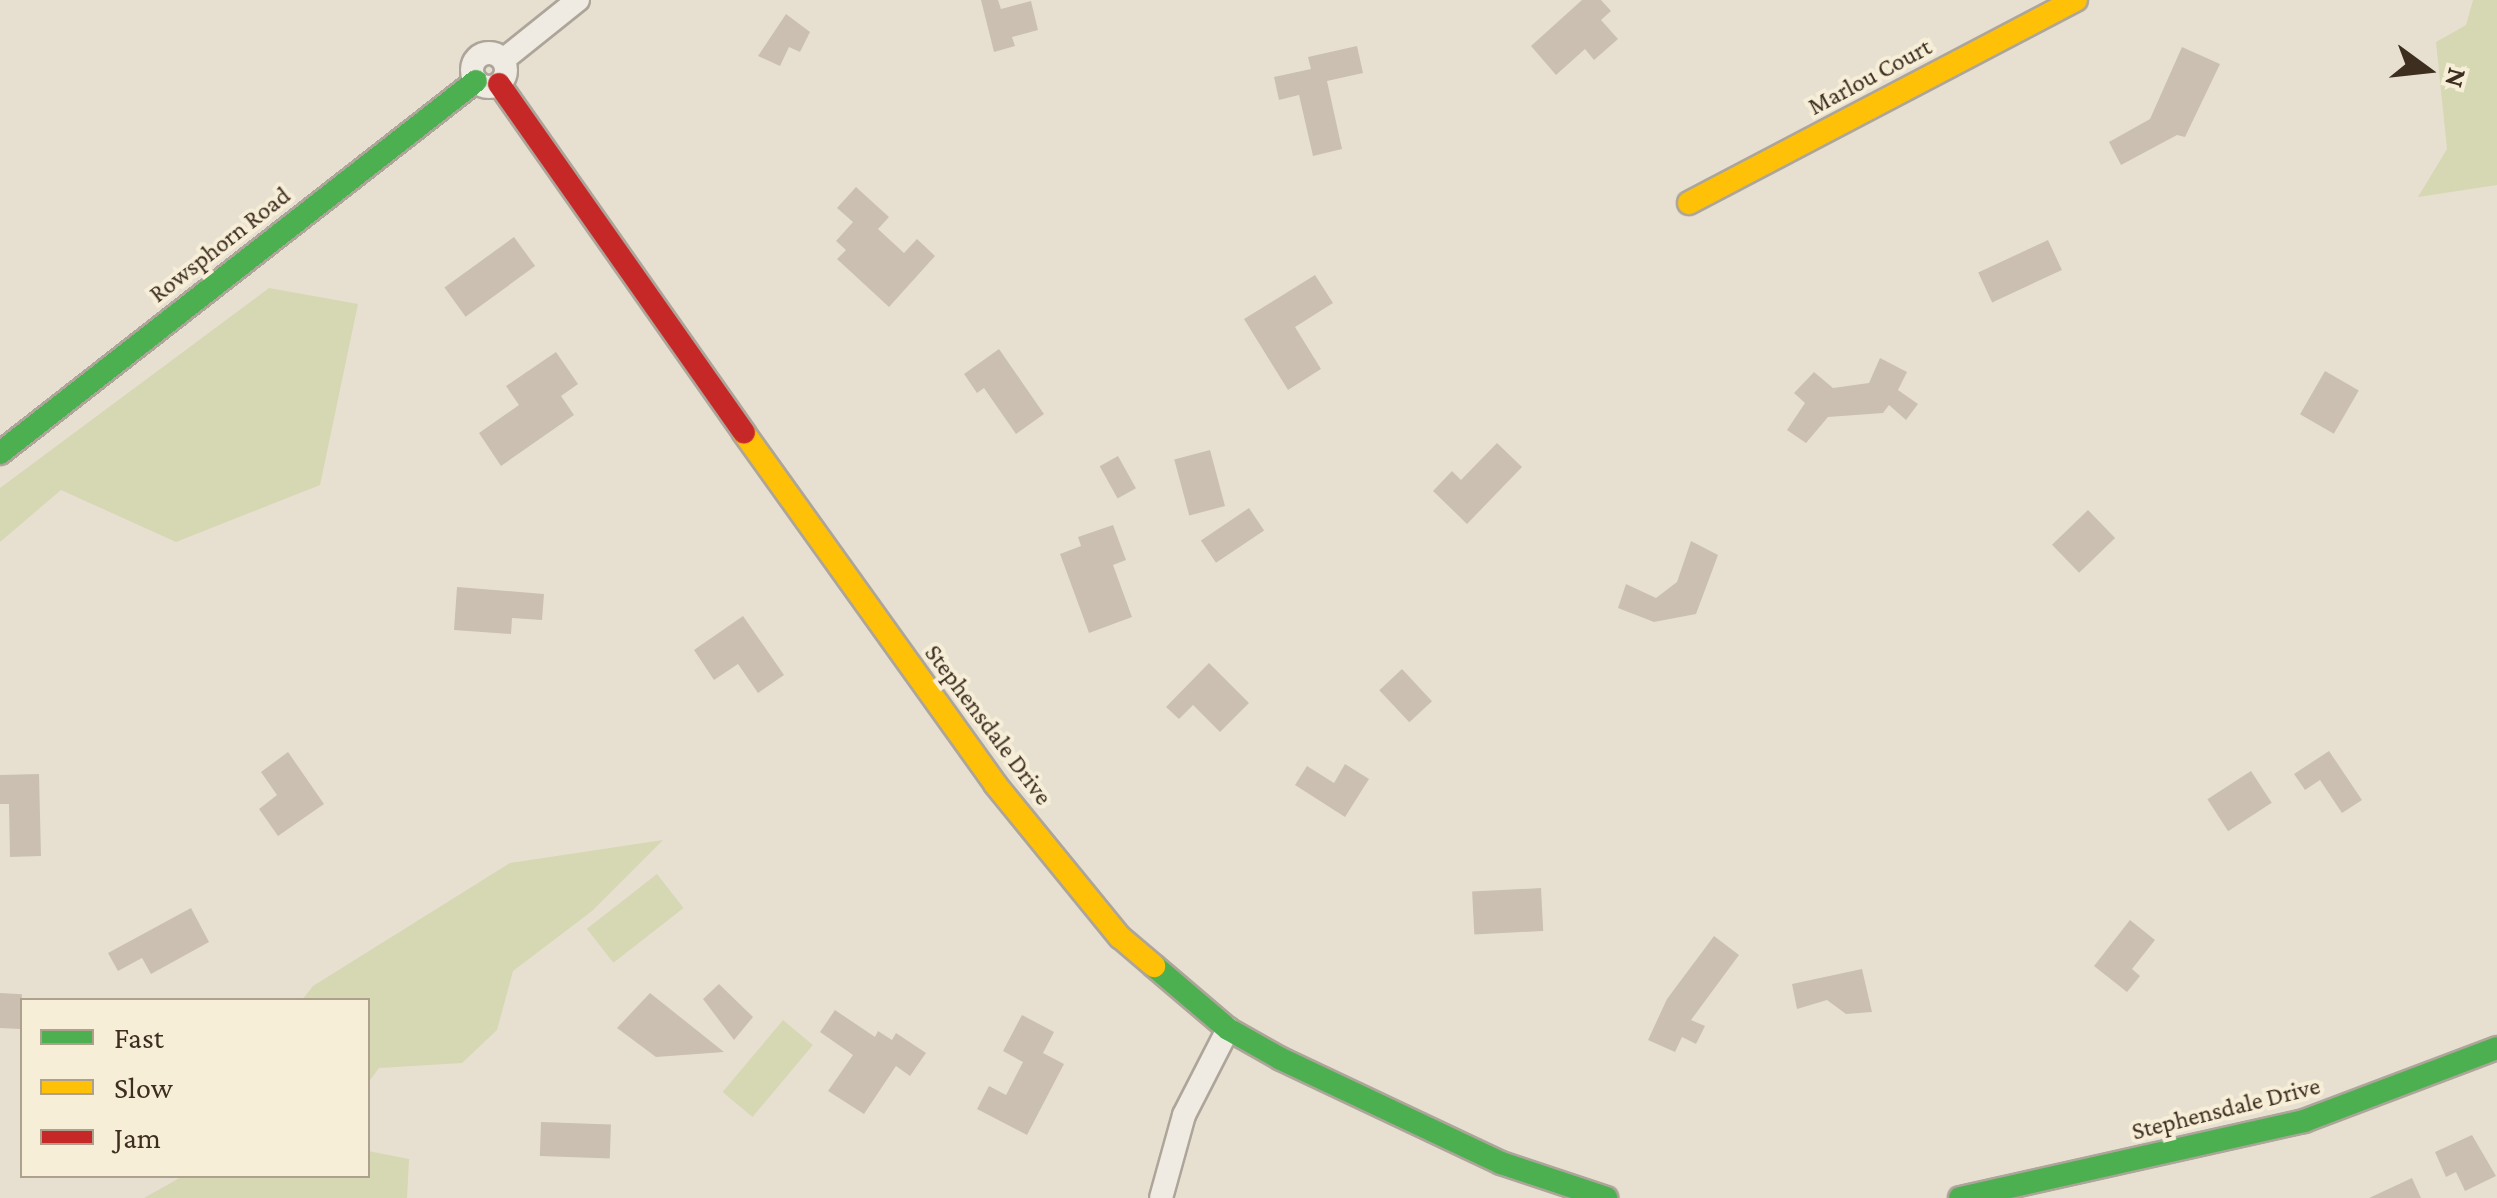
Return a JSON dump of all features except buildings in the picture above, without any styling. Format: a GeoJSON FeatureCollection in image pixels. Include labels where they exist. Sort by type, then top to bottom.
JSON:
{"type":"FeatureCollection","features":[{"type":"Feature","properties":{"kind":"street"},"geometry":{"type":"LineString","coordinates":[[487,82],[502,60],[578,0]]}},
{"type":"Feature","properties":{"kind":"street","name":"Marlou Court"},"geometry":{"type":"LineString","coordinates":[[1689,203],[2076,0]]}},
{"type":"Feature","properties":{"kind":"street","name":"Rowsphorn Road"},"geometry":{"type":"LineString","coordinates":[[0,453],[487,82]]}},
{"type":"Feature","properties":{"kind":"street","name":"Stephensdale Drive"},"geometry":{"type":"LineString","coordinates":[[487,82],[995,784],[1120,937],[1228,1029],[1413,1125],[1606,1198]]}},
{"type":"Feature","properties":{"kind":"street"},"geometry":{"type":"LineString","coordinates":[[1161,1198],[1184,1116],[1228,1029]]}},
{"type":"Feature","properties":{"kind":"street","name":"Stephensdale Drive"},"geometry":{"type":"LineString","coordinates":[[1960,1198],[2310,1119],[2497,1048]]}},
{"type":"Feature","properties":{"kind":"green space"},"geometry":{"type":"Polygon","coordinates":[[[2473,0],[2497,0],[2497,185],[2418,197],[2447,149],[2436,42],[2466,25],[2473,0]]]}},
{"type":"Feature","properties":{"kind":"green space"},"geometry":{"type":"Polygon","coordinates":[[[269,288],[358,304],[320,485],[176,542],[61,490],[0,542],[0,488],[269,288]]]}},
{"type":"Feature","properties":{"kind":"green space"},"geometry":{"type":"Polygon","coordinates":[[[663,840],[592,911],[513,971],[497,1030],[462,1063],[379,1068],[370,1080],[370,998],[304,998],[313,986],[510,863],[663,840]]]}},
{"type":"Feature","properties":{"kind":"green space"},"geometry":{"type":"Polygon","coordinates":[[[657,874],[683,908],[613,963],[587,929],[657,874]]]}},
{"type":"Feature","properties":{"kind":"green space"},"geometry":{"type":"Polygon","coordinates":[[[783,1020],[813,1045],[752,1117],[723,1092],[783,1020]]]}},
{"type":"Feature","properties":{"kind":"green space"},"geometry":{"type":"Polygon","coordinates":[[[370,1151],[409,1159],[407,1198],[144,1198],[179,1178],[370,1178],[370,1151]]]}},
{"type":"Feature","properties":{"kind":"traffic: fast"},"geometry":{"type":"LineString","coordinates":[[0,453],[476,81]]}},
{"type":"Feature","properties":{"kind":"traffic: fast"},"geometry":{"type":"LineString","coordinates":[[1154,966],[1228,1029],[1281,1059],[1501,1163],[1606,1198]]}},
{"type":"Feature","properties":{"kind":"traffic: fast"},"geometry":{"type":"LineString","coordinates":[[1960,1198],[2304,1121],[2497,1048]]}},
{"type":"Feature","properties":{"kind":"traffic: slow"},"geometry":{"type":"LineString","coordinates":[[1689,203],[2076,0]]}},
{"type":"Feature","properties":{"kind":"traffic: slow"},"geometry":{"type":"LineString","coordinates":[[744,433],[995,784],[1120,937],[1154,966]]}},
{"type":"Feature","properties":{"kind":"traffic: jam"},"geometry":{"type":"LineString","coordinates":[[499,84],[744,433]]}}]}
